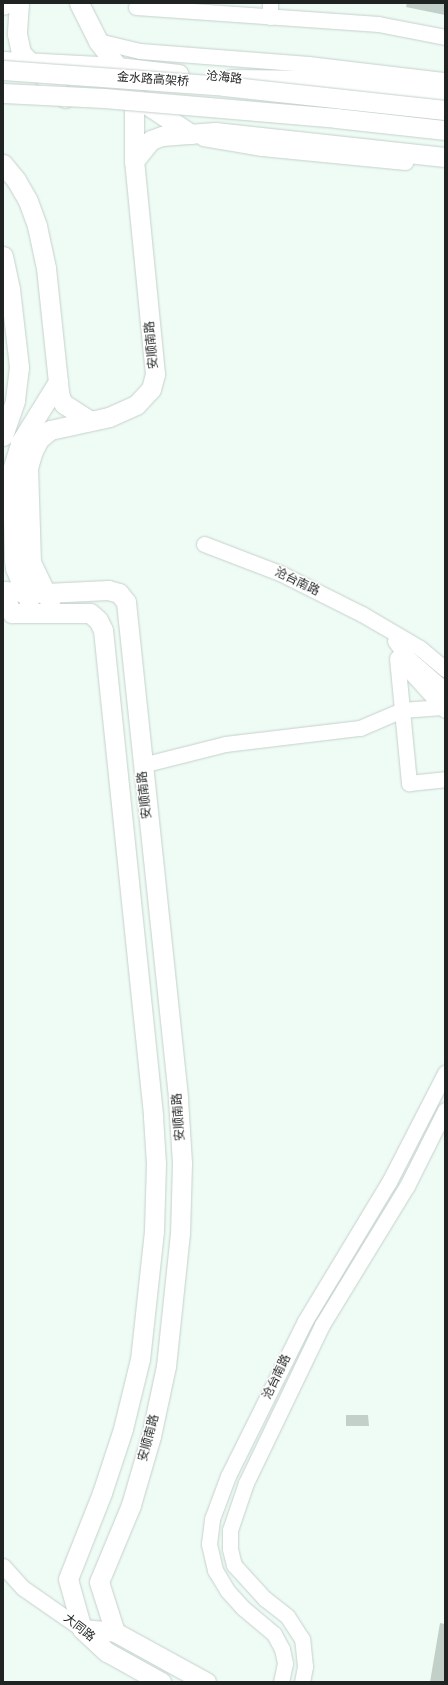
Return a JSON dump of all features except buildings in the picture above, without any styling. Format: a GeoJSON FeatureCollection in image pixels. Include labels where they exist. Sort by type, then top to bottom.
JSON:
{"type":"FeatureCollection","features":[{"type":"Feature","properties":{"kind":"main road"},"geometry":{"type":"LineString","coordinates":[[19,3],[18,44],[21,53],[65,98]]}},
{"type":"Feature","properties":{"kind":"main road","name":"安顺南路"},"geometry":{"type":"LineString","coordinates":[[79,3],[98,41],[118,67],[134,96],[134,161],[155,374],[154,382],[145,396],[136,405],[109,417],[89,420],[50,430],[39,439],[33,451],[28,468],[31,562],[56,614],[90,613],[98,620],[103,630],[134,919],[156,1163],[154,1232],[140,1359],[123,1428],[102,1493],[68,1579],[82,1629]]}},
{"type":"Feature","properties":{"kind":"main road","name":"沧海路"},"geometry":{"type":"LineString","coordinates":[[3,61],[118,67],[242,80]]}},
{"type":"Feature","properties":{"kind":"main road","name":"金水路高架桥"},"geometry":{"type":"LineString","coordinates":[[3,70],[224,86],[445,110]]}},
{"type":"Feature","properties":{"kind":"main road"},"geometry":{"type":"LineString","coordinates":[[242,80],[329,80],[445,94]]}},
{"type":"Feature","properties":{"kind":"main road","name":"金水路高架桥"},"geometry":{"type":"LineString","coordinates":[[3,93],[104,98],[445,129]]}},
{"type":"Feature","properties":{"kind":"main road"},"geometry":{"type":"LineString","coordinates":[[3,99],[134,96],[191,134]]}},
{"type":"Feature","properties":{"kind":"main road"},"geometry":{"type":"LineString","coordinates":[[134,161],[151,140],[162,136],[215,132],[445,157]]}},
{"type":"Feature","properties":{"kind":"main road"},"geometry":{"type":"LineString","coordinates":[[3,164],[16,180],[33,214],[46,268],[59,392],[64,404],[89,420]]}},
{"type":"Feature","properties":{"kind":"main road"},"geometry":{"type":"LineString","coordinates":[[3,256],[10,289],[19,367],[16,401],[3,436]]}},
{"type":"Feature","properties":{"kind":"main road"},"geometry":{"type":"LineString","coordinates":[[36,614],[25,592],[14,560],[12,470],[20,443],[58,382]]}},
{"type":"Feature","properties":{"kind":"main road","name":"安顺南路"},"geometry":{"type":"LineString","coordinates":[[46,593],[108,590],[119,593],[126,602],[178,1099],[182,1163],[181,1226],[166,1366],[151,1436],[131,1505],[99,1582],[115,1632]]}},
{"type":"Feature","properties":{"kind":"main road"},"geometry":{"type":"LineString","coordinates":[[46,593],[3,592],[7,613],[56,614]]}},
{"type":"Feature","properties":{"kind":"main road"},"geometry":{"type":"LineString","coordinates":[[82,1629],[115,1632]]}},
{"type":"Feature","properties":{"kind":"main road","name":"大同路"},"geometry":{"type":"LineString","coordinates":[[82,1629],[107,1652],[161,1682]]}},
{"type":"Feature","properties":{"kind":"main road","name":"大同路"},"geometry":{"type":"LineString","coordinates":[[115,1632],[206,1682]]}},
{"type":"Feature","properties":{"kind":"street"},"geometry":{"type":"LineString","coordinates":[[136,7],[270,10],[378,24],[445,37]]}},
{"type":"Feature","properties":{"kind":"street","name":"沧海路"},"geometry":{"type":"LineString","coordinates":[[98,41],[140,51],[308,64],[445,80]]}},
{"type":"Feature","properties":{"kind":"street","name":"沧海路"},"geometry":{"type":"LineString","coordinates":[[242,80],[445,105]]}},
{"type":"Feature","properties":{"kind":"street"},"geometry":{"type":"LineString","coordinates":[[134,96],[445,129]]}},
{"type":"Feature","properties":{"kind":"street"},"geometry":{"type":"LineString","coordinates":[[191,134],[208,140],[262,148],[445,166]]}},
{"type":"Feature","properties":{"kind":"street","name":"沧台南路"},"geometry":{"type":"LineString","coordinates":[[204,544],[280,573],[386,627],[420,648],[445,669]]}},
{"type":"Feature","properties":{"kind":"street","name":"沧台南路"},"geometry":{"type":"LineString","coordinates":[[386,627],[402,651],[445,690]]}},
{"type":"Feature","properties":{"kind":"street"},"geometry":{"type":"LineString","coordinates":[[444,708],[397,658],[409,783],[445,779]]}},
{"type":"Feature","properties":{"kind":"street"},"geometry":{"type":"LineString","coordinates":[[142,765],[224,744],[360,728],[402,710],[444,708]]}},
{"type":"Feature","properties":{"kind":"street","name":"沧台南路"},"geometry":{"type":"LineString","coordinates":[[281,1682],[285,1663],[282,1649],[274,1634],[243,1608],[227,1590],[215,1570],[209,1544],[212,1518],[228,1476],[305,1321],[389,1182],[445,1073]]}},
{"type":"Feature","properties":{"kind":"street","name":"沧台南路"},"geometry":{"type":"LineString","coordinates":[[302,1682],[305,1666],[302,1639],[287,1616],[266,1599],[234,1565],[230,1549],[230,1530],[246,1483],[322,1325],[407,1186],[445,1110]]}},
{"type":"Feature","properties":{"kind":"street","name":"大同路"},"geometry":{"type":"LineString","coordinates":[[3,1566],[23,1588],[82,1629]]}}]}
